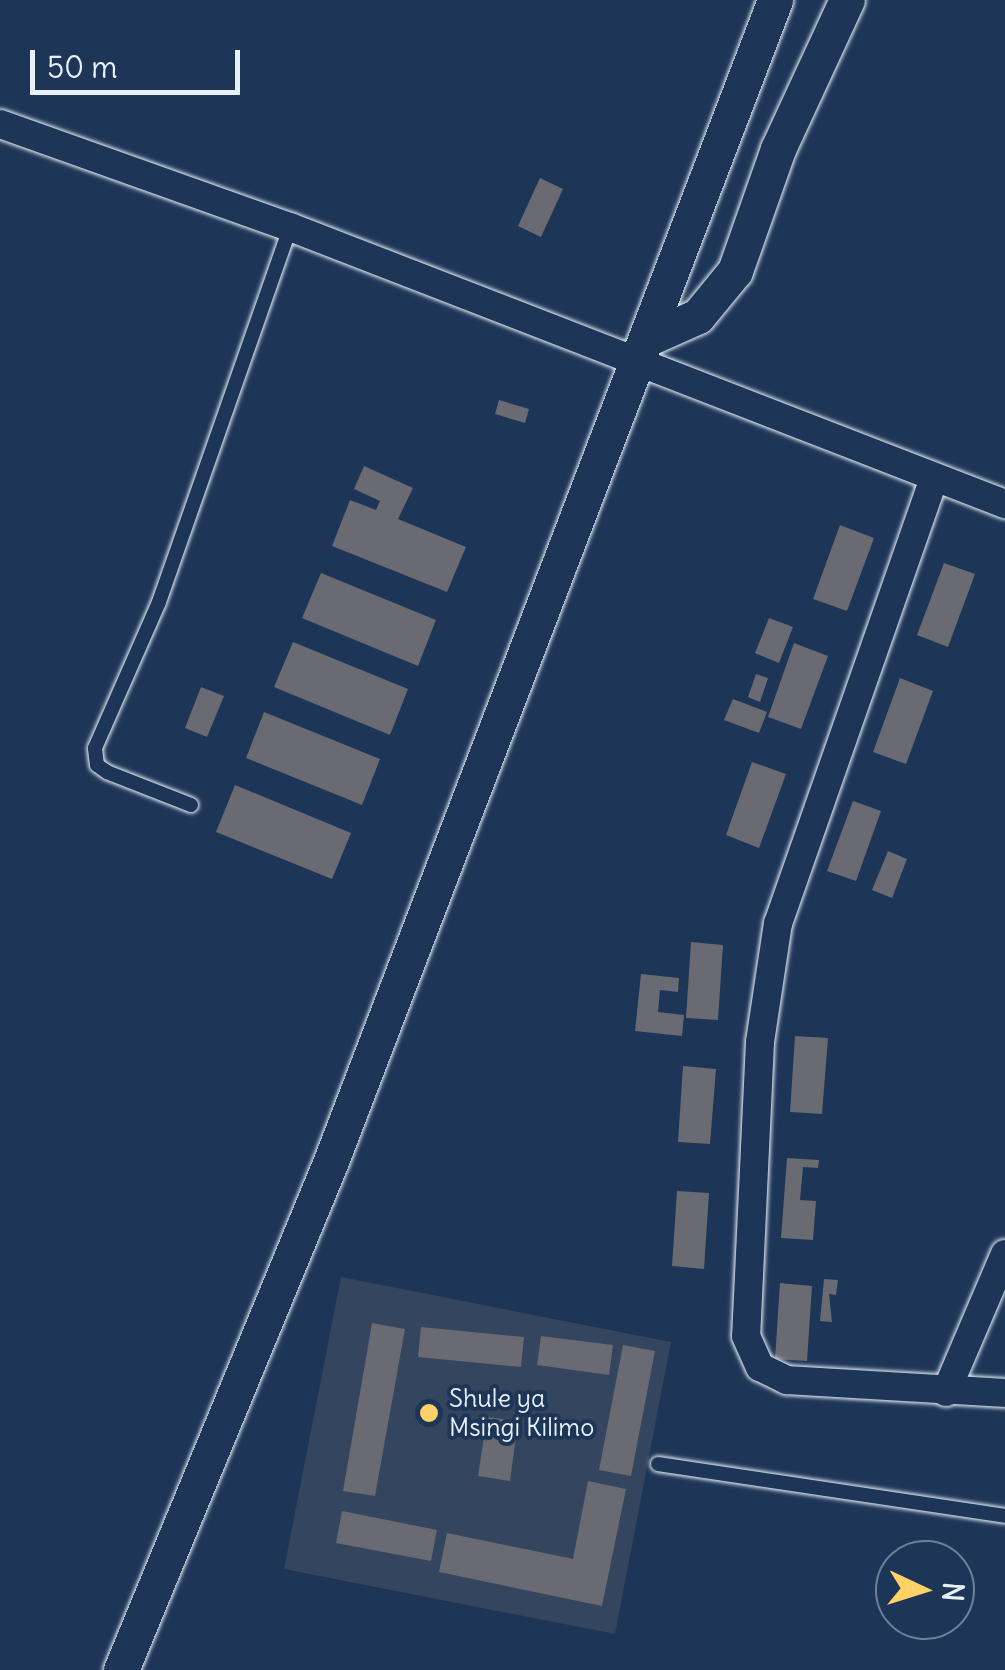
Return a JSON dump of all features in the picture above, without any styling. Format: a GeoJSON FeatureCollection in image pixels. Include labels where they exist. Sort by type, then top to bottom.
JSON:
{"type":"FeatureCollection","features":[{"type":"Feature","properties":{"kind":"street"},"geometry":{"type":"LineString","coordinates":[[120,1670],[331,1162],[477,765],[645,352],[775,0]]}},
{"type":"Feature","properties":{"kind":"street"},"geometry":{"type":"LineString","coordinates":[[645,352],[698,316],[735,270],[765,178],[848,0]]}},
{"type":"Feature","properties":{"kind":"street"},"geometry":{"type":"LineString","coordinates":[[0,124],[645,352],[933,481],[1005,504]]}},
{"type":"Feature","properties":{"kind":"street"},"geometry":{"type":"LineString","coordinates":[[933,481],[798,848],[778,923],[760,1042],[746,1336],[760,1367],[787,1380],[1005,1393]]}},
{"type":"Feature","properties":{"kind":"street"},"geometry":{"type":"LineString","coordinates":[[946,1392],[1005,1254]]}},
{"type":"Feature","properties":{"kind":"lane"},"geometry":{"type":"LineString","coordinates":[[191,804],[107,772],[96,765],[95,748],[159,602],[290,227]]}},
{"type":"Feature","properties":{"kind":"lane"},"geometry":{"type":"LineString","coordinates":[[658,1464],[1005,1516]]}},
{"type":"Feature","properties":{"kind":"shaded area"},"geometry":{"type":"Polygon","coordinates":[[[341,1277],[671,1342],[615,1634],[284,1569],[341,1277]]]}},
{"type":"Feature","properties":{"kind":"building"},"geometry":{"type":"Polygon","coordinates":[[[540,178],[563,189],[541,237],[518,226],[540,178]]]}},
{"type":"Feature","properties":{"kind":"building"},"geometry":{"type":"Polygon","coordinates":[[[499,400],[529,409],[525,423],[495,414],[499,400]]]}},
{"type":"Feature","properties":{"kind":"building"},"geometry":{"type":"Polygon","coordinates":[[[364,466],[413,488],[398,519],[466,547],[447,592],[332,546],[350,500],[376,510],[380,501],[354,489],[364,466]]]}},
{"type":"Feature","properties":{"kind":"building"},"geometry":{"type":"Polygon","coordinates":[[[840,525],[874,538],[847,611],[813,599],[840,525]]]}},
{"type":"Feature","properties":{"kind":"building"},"geometry":{"type":"Polygon","coordinates":[[[944,563],[975,574],[948,647],[917,635],[944,563]]]}},
{"type":"Feature","properties":{"kind":"building"},"geometry":{"type":"Polygon","coordinates":[[[321,573],[436,620],[418,666],[302,618],[321,573]]]}},
{"type":"Feature","properties":{"kind":"building"},"geometry":{"type":"Polygon","coordinates":[[[769,618],[793,627],[779,663],[755,653],[769,618]]]}},
{"type":"Feature","properties":{"kind":"building"},"geometry":{"type":"Polygon","coordinates":[[[293,642],[408,689],[390,735],[274,687],[293,642]]]}},
{"type":"Feature","properties":{"kind":"building"},"geometry":{"type":"Polygon","coordinates":[[[794,643],[828,656],[801,729],[768,717],[794,643]]]}},
{"type":"Feature","properties":{"kind":"building"},"geometry":{"type":"Polygon","coordinates":[[[756,674],[768,678],[760,702],[748,697],[756,674]]]}},
{"type":"Feature","properties":{"kind":"building"},"geometry":{"type":"Polygon","coordinates":[[[900,678],[933,691],[906,764],[873,752],[900,678]]]}},
{"type":"Feature","properties":{"kind":"building"},"geometry":{"type":"Polygon","coordinates":[[[201,687],[224,696],[207,737],[185,728],[201,687]]]}},
{"type":"Feature","properties":{"kind":"building"},"geometry":{"type":"Polygon","coordinates":[[[733,699],[767,712],[759,733],[724,720],[733,699]]]}},
{"type":"Feature","properties":{"kind":"building"},"geometry":{"type":"Polygon","coordinates":[[[264,712],[380,759],[362,805],[246,758],[264,712]]]}},
{"type":"Feature","properties":{"kind":"building"},"geometry":{"type":"Polygon","coordinates":[[[752,762],[786,774],[759,848],[726,835],[752,762]]]}},
{"type":"Feature","properties":{"kind":"building"},"geometry":{"type":"Polygon","coordinates":[[[235,785],[351,833],[332,879],[216,832],[235,785]]]}},
{"type":"Feature","properties":{"kind":"building"},"geometry":{"type":"Polygon","coordinates":[[[853,801],[881,811],[856,881],[827,871],[853,801]]]}},
{"type":"Feature","properties":{"kind":"building"},"geometry":{"type":"Polygon","coordinates":[[[888,851],[907,859],[892,898],[872,890],[888,851]]]}},
{"type":"Feature","properties":{"kind":"building"},"geometry":{"type":"Polygon","coordinates":[[[691,942],[723,945],[718,1020],[686,1018],[691,942]]]}},
{"type":"Feature","properties":{"kind":"building"},"geometry":{"type":"Polygon","coordinates":[[[641,974],[679,978],[678,992],[660,990],[658,1012],[684,1015],[682,1036],[635,1031],[641,974]]]}},
{"type":"Feature","properties":{"kind":"building"},"geometry":{"type":"Polygon","coordinates":[[[795,1036],[828,1038],[822,1114],[790,1112],[795,1036]]]}},
{"type":"Feature","properties":{"kind":"building"},"geometry":{"type":"Polygon","coordinates":[[[683,1066],[716,1069],[710,1144],[678,1142],[683,1066]]]}},
{"type":"Feature","properties":{"kind":"building"},"geometry":{"type":"Polygon","coordinates":[[[787,1158],[819,1160],[818,1168],[803,1167],[800,1200],[816,1201],[813,1240],[781,1238],[787,1158]]]}},
{"type":"Feature","properties":{"kind":"building"},"geometry":{"type":"Polygon","coordinates":[[[677,1191],[709,1193],[704,1269],[672,1266],[677,1191]]]}},
{"type":"Feature","properties":{"kind":"building"},"geometry":{"type":"Polygon","coordinates":[[[824,1279],[838,1280],[836,1295],[829,1294],[832,1322],[820,1321],[824,1279]]]}},
{"type":"Feature","properties":{"kind":"building"},"geometry":{"type":"Polygon","coordinates":[[[780,1283],[812,1286],[807,1361],[775,1359],[780,1283]]]}},
{"type":"Feature","properties":{"kind":"building"},"geometry":{"type":"Polygon","coordinates":[[[372,1323],[405,1329],[375,1496],[343,1491],[372,1323]]]}},
{"type":"Feature","properties":{"kind":"building"},"geometry":{"type":"Polygon","coordinates":[[[421,1327],[524,1337],[521,1367],[418,1357],[421,1327]]]}},
{"type":"Feature","properties":{"kind":"building"},"geometry":{"type":"Polygon","coordinates":[[[541,1336],[613,1345],[609,1375],[537,1365],[541,1336]]]}},
{"type":"Feature","properties":{"kind":"building"},"geometry":{"type":"Polygon","coordinates":[[[623,1345],[655,1351],[631,1476],[599,1470],[623,1345]]]}},
{"type":"Feature","properties":{"kind":"building"},"geometry":{"type":"Polygon","coordinates":[[[487,1417],[518,1421],[510,1481],[478,1476],[487,1417]]]}},
{"type":"Feature","properties":{"kind":"building"},"geometry":{"type":"Polygon","coordinates":[[[588,1481],[626,1489],[602,1606],[439,1572],[447,1533],[573,1559],[588,1481]]]}},
{"type":"Feature","properties":{"kind":"building"},"geometry":{"type":"Polygon","coordinates":[[[342,1511],[437,1530],[431,1561],[336,1543],[342,1511]]]}},
{"type":"Feature","properties":{"kind":"place","name":"Shule ya Msingi Kilimo"},"geometry":{"type":"Point","coordinates":[429,1413]}}]}
